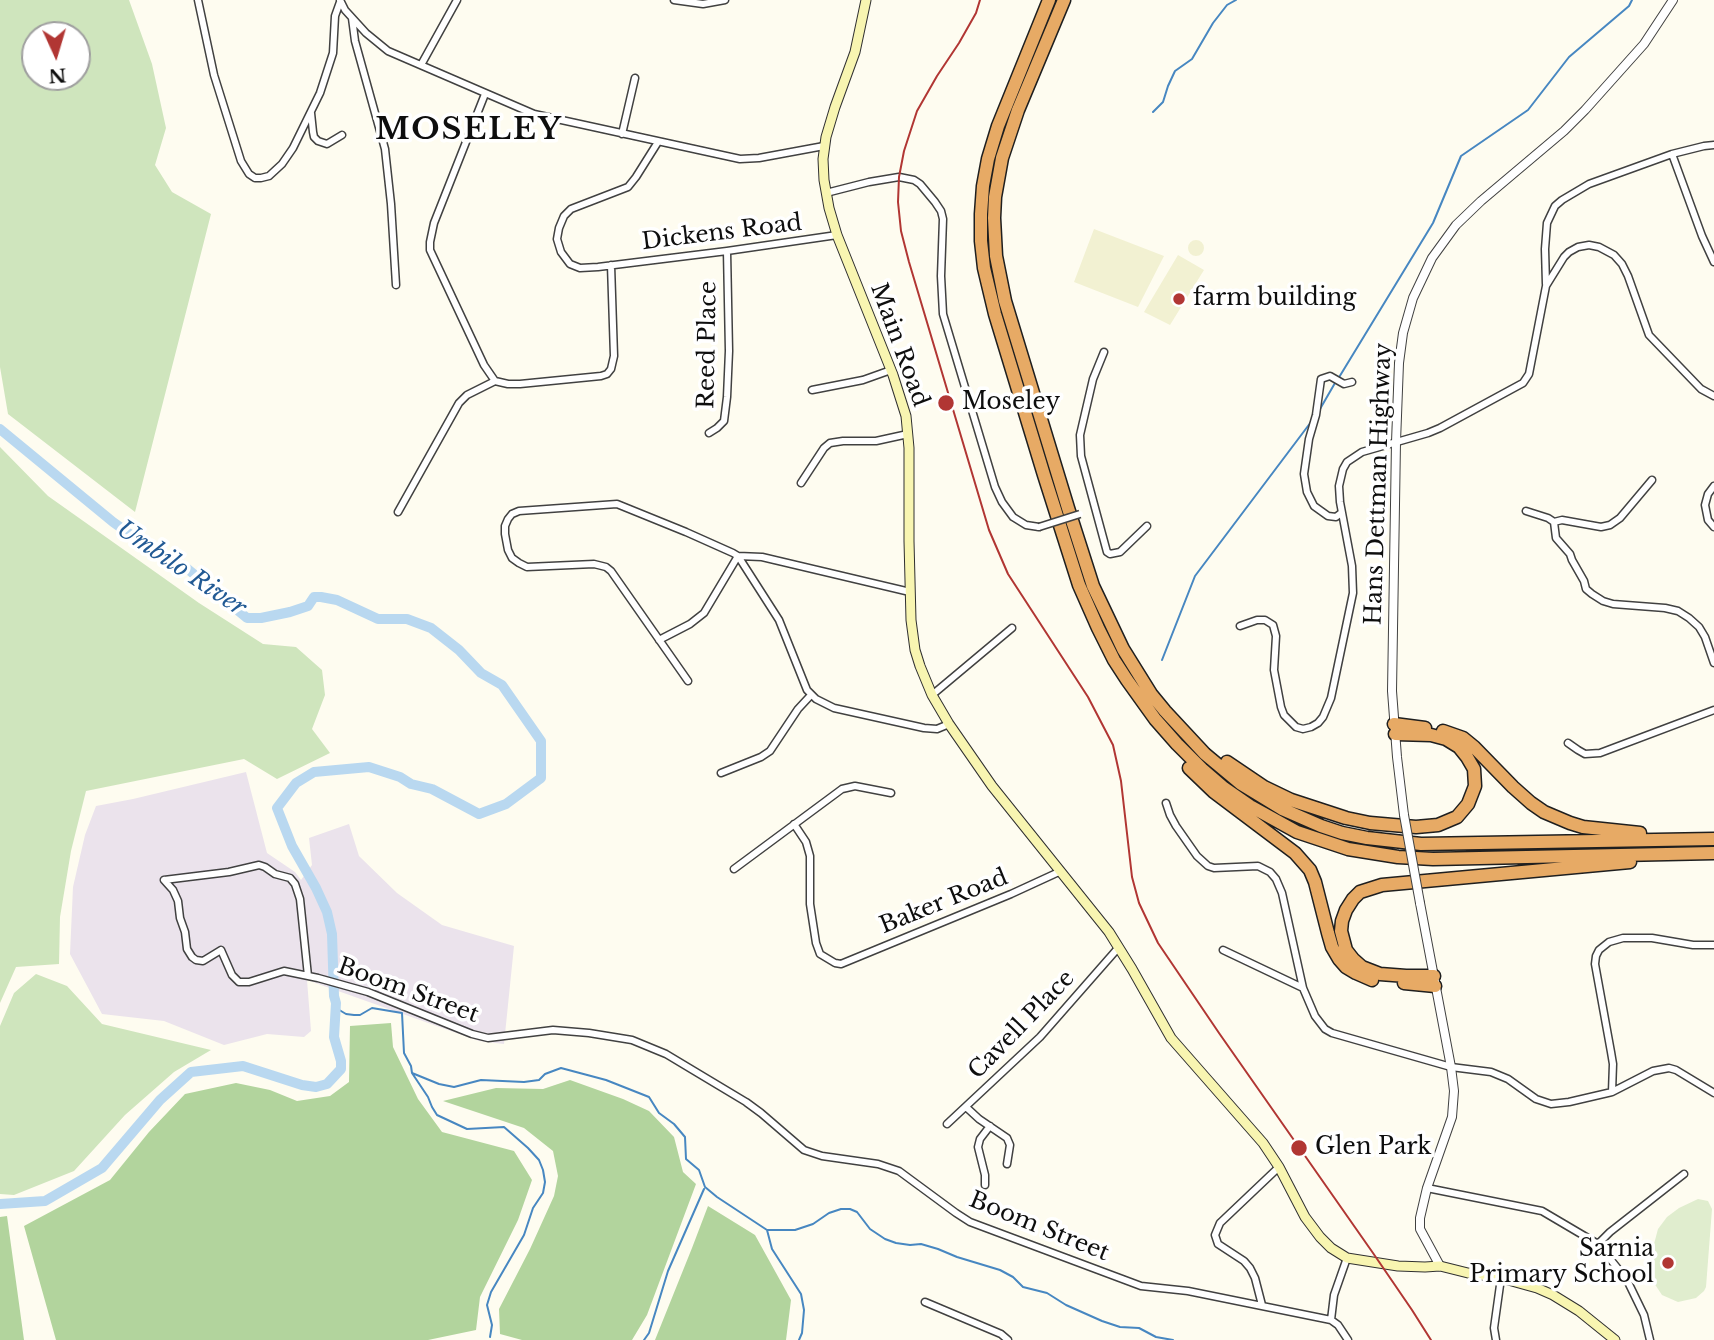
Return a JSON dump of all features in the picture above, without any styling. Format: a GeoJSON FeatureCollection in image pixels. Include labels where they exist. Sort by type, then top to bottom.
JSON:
{"type":"FeatureCollection","features":[{"type":"Feature","properties":{"kind":"highway"},"geometry":{"type":"LineString","coordinates":[[1049,0],[998,126],[983,186],[981,241],[995,314],[1074,573],[1127,688],[1138,707],[1175,754],[1214,792],[1289,848],[1310,870],[1320,895],[1332,947],[1346,967],[1378,981],[1435,981]]}},
{"type":"Feature","properties":{"kind":"highway"},"geometry":{"type":"LineString","coordinates":[[1064,0],[1018,110],[1002,158],[995,207],[996,256],[1005,301],[1093,586],[1122,649],[1151,694],[1205,754],[1241,784],[1282,808],[1321,826],[1354,835],[1392,842],[1440,844],[1714,839]]}},
{"type":"Feature","properties":{"kind":"highway"},"geometry":{"type":"LineString","coordinates":[[1119,669],[1162,727],[1209,775],[1277,822],[1321,841],[1376,854],[1433,859],[1714,853]]}},
{"type":"Feature","properties":{"kind":"highway"},"geometry":{"type":"LineString","coordinates":[[1165,711],[1237,770],[1310,807],[1358,821],[1405,826],[1438,825],[1457,817],[1474,792],[1474,769],[1467,757],[1459,747],[1446,739],[1394,729]]}},
{"type":"Feature","properties":{"kind":"highway"},"geometry":{"type":"LineString","coordinates":[[1394,729],[1433,729],[1462,738],[1531,803],[1570,823],[1597,830],[1628,832],[1714,832]]}},
{"type":"Feature","properties":{"kind":"highway"},"geometry":{"type":"LineString","coordinates":[[1435,981],[1380,974],[1353,960],[1346,950],[1341,931],[1342,921],[1346,909],[1360,892],[1382,885],[1714,853]]}},
{"type":"Feature","properties":{"kind":"main road","name":"Main Road"},"geometry":{"type":"LineString","coordinates":[[866,0],[855,52],[824,146],[823,170],[836,235],[901,397],[908,434],[909,592],[915,650],[920,666],[932,695],[949,724],[985,776],[1097,915],[1119,947],[1171,1038],[1256,1133],[1279,1167],[1311,1226],[1331,1248],[1347,1258]]}},
{"type":"Feature","properties":{"kind":"main road"},"geometry":{"type":"LineString","coordinates":[[1347,1258],[1406,1266],[1440,1266],[1501,1278],[1537,1289],[1559,1298],[1579,1311],[1615,1340]]}},
{"type":"Feature","properties":{"kind":"street"},"geometry":{"type":"LineString","coordinates":[[198,0],[214,75],[241,161],[249,174],[261,178],[277,170],[293,148],[320,93],[329,68],[335,37],[335,16],[340,1]]}},
{"type":"Feature","properties":{"kind":"street"},"geometry":{"type":"LineString","coordinates":[[421,65],[457,0]]}},
{"type":"Feature","properties":{"kind":"street"},"geometry":{"type":"LineString","coordinates":[[674,0],[702,4],[725,0]]}},
{"type":"Feature","properties":{"kind":"street","name":"Hans Dettman Highway"},"geometry":{"type":"LineString","coordinates":[[1440,1266],[1420,1229],[1421,1210],[1452,1117],[1454,1091],[1404,815],[1394,729],[1392,672],[1396,442],[1403,332],[1413,298],[1432,258],[1448,235],[1465,216],[1564,131],[1608,86],[1644,44],[1673,0]]}},
{"type":"Feature","properties":{"kind":"street"},"geometry":{"type":"LineString","coordinates":[[340,1],[367,34],[388,51],[534,114],[740,159],[824,146]]}},
{"type":"Feature","properties":{"kind":"street"},"geometry":{"type":"LineString","coordinates":[[352,18],[355,39],[385,149],[396,285]]}},
{"type":"Feature","properties":{"kind":"street"},"geometry":{"type":"LineString","coordinates":[[355,39],[367,34]]}},
{"type":"Feature","properties":{"kind":"street"},"geometry":{"type":"LineString","coordinates":[[622,134],[635,78]]}},
{"type":"Feature","properties":{"kind":"street"},"geometry":{"type":"LineString","coordinates":[[485,94],[434,223],[430,250],[484,365],[495,381]]}},
{"type":"Feature","properties":{"kind":"street"},"geometry":{"type":"LineString","coordinates":[[311,111],[313,132],[318,141],[327,144],[342,135]]}},
{"type":"Feature","properties":{"kind":"street","name":"Dickens Road"},"geometry":{"type":"LineString","coordinates":[[658,142],[628,187],[571,209],[564,216],[556,235],[558,246],[570,264],[587,269],[836,235]]}},
{"type":"Feature","properties":{"kind":"street"},"geometry":{"type":"LineString","coordinates":[[1240,626],[1265,620],[1273,625],[1276,636],[1274,670],[1281,707],[1290,723],[1296,727],[1311,727],[1324,716],[1331,698],[1350,609],[1353,583],[1339,486],[1347,462],[1362,452],[1429,433],[1517,387],[1527,379],[1546,286],[1546,231],[1555,206],[1589,184],[1672,155],[1712,145]]}},
{"type":"Feature","properties":{"kind":"street"},"geometry":{"type":"LineString","coordinates":[[1672,155],[1714,262]]}},
{"type":"Feature","properties":{"kind":"street"},"geometry":{"type":"LineString","coordinates":[[826,193],[899,177],[920,184],[935,202],[943,219],[943,314],[995,487],[1002,502],[1013,517],[1026,525],[1039,527],[1096,509]]}},
{"type":"Feature","properties":{"kind":"street"},"geometry":{"type":"LineString","coordinates":[[1546,286],[1569,252],[1589,245],[1607,251],[1622,264],[1650,337],[1702,389],[1714,396]]}},
{"type":"Feature","properties":{"kind":"street","name":"Reed Place"},"geometry":{"type":"LineString","coordinates":[[709,433],[724,421],[727,397],[727,251]]}},
{"type":"Feature","properties":{"kind":"street"},"geometry":{"type":"LineString","coordinates":[[398,512],[459,403],[467,395],[495,381],[520,384],[607,374],[614,356],[611,265]]}},
{"type":"Feature","properties":{"kind":"street"},"geometry":{"type":"LineString","coordinates":[[1104,352],[1093,379],[1080,435],[1081,456],[1104,547],[1110,554],[1119,552],[1147,526]]}},
{"type":"Feature","properties":{"kind":"street"},"geometry":{"type":"LineString","coordinates":[[812,390],[863,380],[891,370]]}},
{"type":"Feature","properties":{"kind":"street"},"geometry":{"type":"LineString","coordinates":[[1341,513],[1332,517],[1314,506],[1304,481],[1306,455],[1321,379],[1330,376],[1345,384],[1352,382]]}},
{"type":"Feature","properties":{"kind":"street"},"geometry":{"type":"LineString","coordinates":[[801,483],[824,448],[831,443],[876,441],[908,434]]}},
{"type":"Feature","properties":{"kind":"street"},"geometry":{"type":"LineString","coordinates":[[1554,523],[1562,520],[1601,527],[1610,525],[1620,519],[1652,480]]}},
{"type":"Feature","properties":{"kind":"street"},"geometry":{"type":"LineString","coordinates":[[1714,486],[1705,505],[1705,513],[1714,527]]}},
{"type":"Feature","properties":{"kind":"street"},"geometry":{"type":"LineString","coordinates":[[688,681],[606,567],[594,564],[527,567],[512,558],[506,544],[505,526],[512,514],[519,511],[617,504],[738,556],[762,558],[909,592]]}},
{"type":"Feature","properties":{"kind":"street"},"geometry":{"type":"LineString","coordinates":[[1526,511],[1548,518],[1554,523],[1556,538],[1572,560],[1586,589],[1602,601],[1678,611],[1699,627],[1714,663]]}},
{"type":"Feature","properties":{"kind":"street"},"geometry":{"type":"LineString","coordinates":[[659,640],[690,624],[704,613],[738,556]]}},
{"type":"Feature","properties":{"kind":"street"},"geometry":{"type":"LineString","coordinates":[[738,556],[779,620],[802,680],[811,695],[834,708],[923,728],[937,729],[949,724]]}},
{"type":"Feature","properties":{"kind":"street"},"geometry":{"type":"LineString","coordinates":[[932,695],[1012,628]]}},
{"type":"Feature","properties":{"kind":"street"},"geometry":{"type":"LineString","coordinates":[[721,773],[770,751],[811,695]]}},
{"type":"Feature","properties":{"kind":"street"},"geometry":{"type":"LineString","coordinates":[[1569,743],[1585,754],[1600,753],[1714,710]]}},
{"type":"Feature","properties":{"kind":"street"},"geometry":{"type":"LineString","coordinates":[[734,869],[835,793],[849,787],[864,787],[891,793]]}},
{"type":"Feature","properties":{"kind":"street"},"geometry":{"type":"LineString","coordinates":[[1166,803],[1176,826],[1197,856],[1208,866],[1258,866],[1270,872],[1276,879],[1282,892],[1303,988],[1315,1016],[1332,1033],[1451,1067],[1491,1072],[1508,1079],[1536,1099],[1550,1104],[1612,1092],[1653,1071],[1669,1068],[1714,1093]]}},
{"type":"Feature","properties":{"kind":"street","name":"Baker Road"},"geometry":{"type":"LineString","coordinates":[[794,824],[809,849],[810,904],[818,949],[820,954],[831,962],[841,964],[1061,871]]}},
{"type":"Feature","properties":{"kind":"street","name":"Boom Street"},"geometry":{"type":"LineString","coordinates":[[308,976],[300,899],[290,878],[275,874],[259,865],[229,872],[164,880],[178,901],[189,953],[196,960],[203,961],[221,950],[232,975],[239,982],[249,982],[284,971],[308,976],[318,978],[368,992],[480,1036],[561,1031],[632,1040],[666,1054],[746,1102],[804,1150],[822,1156],[878,1164],[899,1171],[971,1222],[1141,1286],[1188,1291],[1331,1320]]}},
{"type":"Feature","properties":{"kind":"street"},"geometry":{"type":"LineString","coordinates":[[1612,1092],[1613,1064],[1595,964],[1599,950],[1609,942],[1623,938],[1653,938],[1693,945],[1714,945]]}},
{"type":"Feature","properties":{"kind":"street","name":"Cavell Place"},"geometry":{"type":"LineString","coordinates":[[947,1124],[1040,1037],[1119,947]]}},
{"type":"Feature","properties":{"kind":"street"},"geometry":{"type":"LineString","coordinates":[[1223,950],[1303,988]]}},
{"type":"Feature","properties":{"kind":"street"},"geometry":{"type":"LineString","coordinates":[[966,1107],[974,1116],[1007,1138],[1007,1164]]}},
{"type":"Feature","properties":{"kind":"street"},"geometry":{"type":"LineString","coordinates":[[985,1185],[978,1147],[980,1139],[990,1126]]}},
{"type":"Feature","properties":{"kind":"street"},"geometry":{"type":"LineString","coordinates":[[1262,1305],[1250,1268],[1218,1244],[1215,1234],[1220,1223],[1279,1167]]}},
{"type":"Feature","properties":{"kind":"street"},"geometry":{"type":"LineString","coordinates":[[1598,1244],[1684,1174]]}},
{"type":"Feature","properties":{"kind":"street"},"geometry":{"type":"LineString","coordinates":[[1427,1188],[1542,1211],[1598,1244],[1627,1280],[1644,1315],[1650,1340]]}},
{"type":"Feature","properties":{"kind":"street"},"geometry":{"type":"LineString","coordinates":[[1347,1258],[1334,1294],[1331,1320],[1348,1340]]}},
{"type":"Feature","properties":{"kind":"street"},"geometry":{"type":"LineString","coordinates":[[1496,1340],[1494,1328],[1501,1278]]}},
{"type":"Feature","properties":{"kind":"street"},"geometry":{"type":"LineString","coordinates":[[925,1303],[1001,1334],[1008,1340]]}},
{"type":"Feature","properties":{"kind":"shaded area"},"geometry":{"type":"Polygon","coordinates":[[[246,772],[267,853],[295,872],[301,880],[312,865],[309,838],[349,824],[359,856],[397,893],[442,925],[514,946],[504,1044],[479,1041],[307,980],[311,1031],[304,1037],[267,1034],[224,1045],[164,1021],[102,1014],[70,954],[73,887],[85,835],[96,806],[246,772]]]}},
{"type":"Feature","properties":{"kind":"green space"},"geometry":{"type":"Polygon","coordinates":[[[0,0],[129,0],[152,64],[166,128],[155,165],[172,192],[211,214],[135,512],[8,414],[0,367],[0,0]]]}},
{"type":"Feature","properties":{"kind":"green space"},"geometry":{"type":"Polygon","coordinates":[[[1094,229],[1164,256],[1138,307],[1074,282],[1094,229]]]}},
{"type":"Feature","properties":{"kind":"green space"},"geometry":{"type":"Polygon","coordinates":[[[1193,240],[1199,240],[1204,248],[1202,254],[1193,256],[1188,251],[1188,245],[1193,240]]]}},
{"type":"Feature","properties":{"kind":"green space"},"geometry":{"type":"Polygon","coordinates":[[[1178,255],[1204,270],[1170,325],[1144,312],[1178,255]]]}},
{"type":"Feature","properties":{"kind":"green space"},"geometry":{"type":"Polygon","coordinates":[[[0,447],[48,496],[199,603],[263,644],[296,647],[322,670],[325,695],[312,729],[330,753],[277,779],[244,759],[86,791],[71,851],[60,917],[59,964],[16,967],[0,1003],[0,447]]]}},
{"type":"Feature","properties":{"kind":"green space"},"geometry":{"type":"Polygon","coordinates":[[[36,974],[67,986],[102,1024],[211,1050],[174,1072],[125,1115],[74,1171],[14,1195],[0,1194],[0,1026],[14,993],[36,974]]]}},
{"type":"Feature","properties":{"kind":"green space"},"geometry":{"type":"Polygon","coordinates":[[[391,1023],[393,1047],[418,1099],[442,1132],[514,1151],[532,1180],[518,1220],[480,1297],[476,1330],[428,1340],[56,1340],[24,1226],[110,1180],[149,1132],[185,1094],[236,1083],[270,1090],[297,1101],[330,1096],[349,1082],[350,1026],[391,1023]]]}},
{"type":"Feature","properties":{"kind":"green space"},"geometry":{"type":"Polygon","coordinates":[[[570,1080],[649,1111],[674,1137],[683,1172],[696,1184],[647,1315],[632,1340],[522,1340],[500,1334],[499,1309],[554,1196],[558,1176],[553,1151],[524,1128],[443,1101],[496,1088],[543,1089],[570,1080]]]}},
{"type":"Feature","properties":{"kind":"green space"},"geometry":{"type":"Polygon","coordinates":[[[1698,1199],[1708,1201],[1712,1209],[1706,1287],[1696,1298],[1678,1302],[1662,1295],[1654,1283],[1654,1244],[1658,1229],[1667,1217],[1698,1199]]]}},
{"type":"Feature","properties":{"kind":"green space"},"geometry":{"type":"Polygon","coordinates":[[[708,1206],[755,1235],[791,1300],[786,1340],[655,1340],[708,1206]]]}},
{"type":"Feature","properties":{"kind":"green space"},"geometry":{"type":"Polygon","coordinates":[[[7,1216],[24,1340],[0,1340],[0,1217],[7,1216]]]}},
{"type":"Feature","properties":{"kind":"waterway"},"geometry":{"type":"LineString","coordinates":[[1153,112],[1163,102],[1175,71],[1192,59],[1213,23],[1227,5],[1236,0]]}},
{"type":"Feature","properties":{"kind":"waterway"},"geometry":{"type":"LineString","coordinates":[[1338,379],[1433,223],[1461,156],[1528,110],[1569,57],[1629,6],[1632,0]]}},
{"type":"Feature","properties":{"kind":"waterway"},"geometry":{"type":"LineString","coordinates":[[1320,409],[1335,383]]}},
{"type":"Feature","properties":{"kind":"waterway"},"geometry":{"type":"LineString","coordinates":[[1162,660],[1195,576],[1311,422]]}},
{"type":"Feature","properties":{"kind":"waterway","name":"Umbilo River"},"geometry":{"type":"LineString","coordinates":[[0,429],[113,522],[184,566],[247,618],[290,612],[308,606],[314,597],[321,597],[337,600],[378,619],[407,619],[431,628],[459,650],[481,673],[502,685],[541,741],[541,778],[506,804],[479,814],[432,789],[411,784],[400,777],[369,767],[314,772],[296,783],[277,808],[292,846],[327,912],[332,934],[336,1003],[334,1037],[341,1069],[327,1084],[316,1087],[243,1066],[191,1072],[160,1100],[102,1168],[45,1201],[0,1204]]}},
{"type":"Feature","properties":{"kind":"waterway"},"geometry":{"type":"LineString","coordinates":[[336,1008],[354,1015],[360,1015],[372,1008],[402,1013],[404,1053],[412,1073],[437,1115],[467,1129],[504,1127],[539,1160],[545,1182],[543,1193],[533,1208],[524,1235],[491,1292],[487,1305],[492,1325],[490,1337]]}},
{"type":"Feature","properties":{"kind":"waterway"},"geometry":{"type":"LineString","coordinates":[[412,1073],[454,1087],[481,1080],[539,1080],[545,1074],[561,1068],[606,1080],[649,1097],[659,1113],[685,1137],[686,1159],[699,1170],[705,1187],[767,1230],[795,1230],[813,1224],[829,1213],[850,1209],[857,1212],[870,1229],[885,1239],[910,1245],[921,1244],[1000,1270],[1023,1287],[1047,1293],[1102,1321],[1120,1327],[1139,1328],[1156,1337],[1173,1340]]}},
{"type":"Feature","properties":{"kind":"waterway"},"geometry":{"type":"LineString","coordinates":[[644,1340],[649,1333],[668,1271],[704,1189]]}},
{"type":"Feature","properties":{"kind":"waterway"},"geometry":{"type":"LineString","coordinates":[[767,1230],[772,1249],[801,1294],[804,1310],[799,1340]]}},
{"type":"Feature","properties":{"kind":"railway"},"geometry":{"type":"LineString","coordinates":[[980,0],[976,13],[959,43],[917,111],[904,151],[898,202],[901,231],[909,262],[989,530],[1008,574],[1088,697],[1113,745],[1121,781],[1132,877],[1139,903],[1158,943],[1431,1340]]}},
{"type":"Feature","properties":{"kind":"place","name":"farm building"},"geometry":{"type":"Point","coordinates":[1179,299]}},
{"type":"Feature","properties":{"kind":"place","name":"Moseley"},"geometry":{"type":"Point","coordinates":[946,403]}},
{"type":"Feature","properties":{"kind":"place","name":"Glen Park"},"geometry":{"type":"Point","coordinates":[1299,1148]}},
{"type":"Feature","properties":{"kind":"place","name":"Sarnia Primary School"},"geometry":{"type":"Point","coordinates":[1668,1263]}},
{"type":"Feature","properties":{"kind":"district","name":"MOSELEY"},"geometry":{"type":"Point","coordinates":[469,131]}}]}
